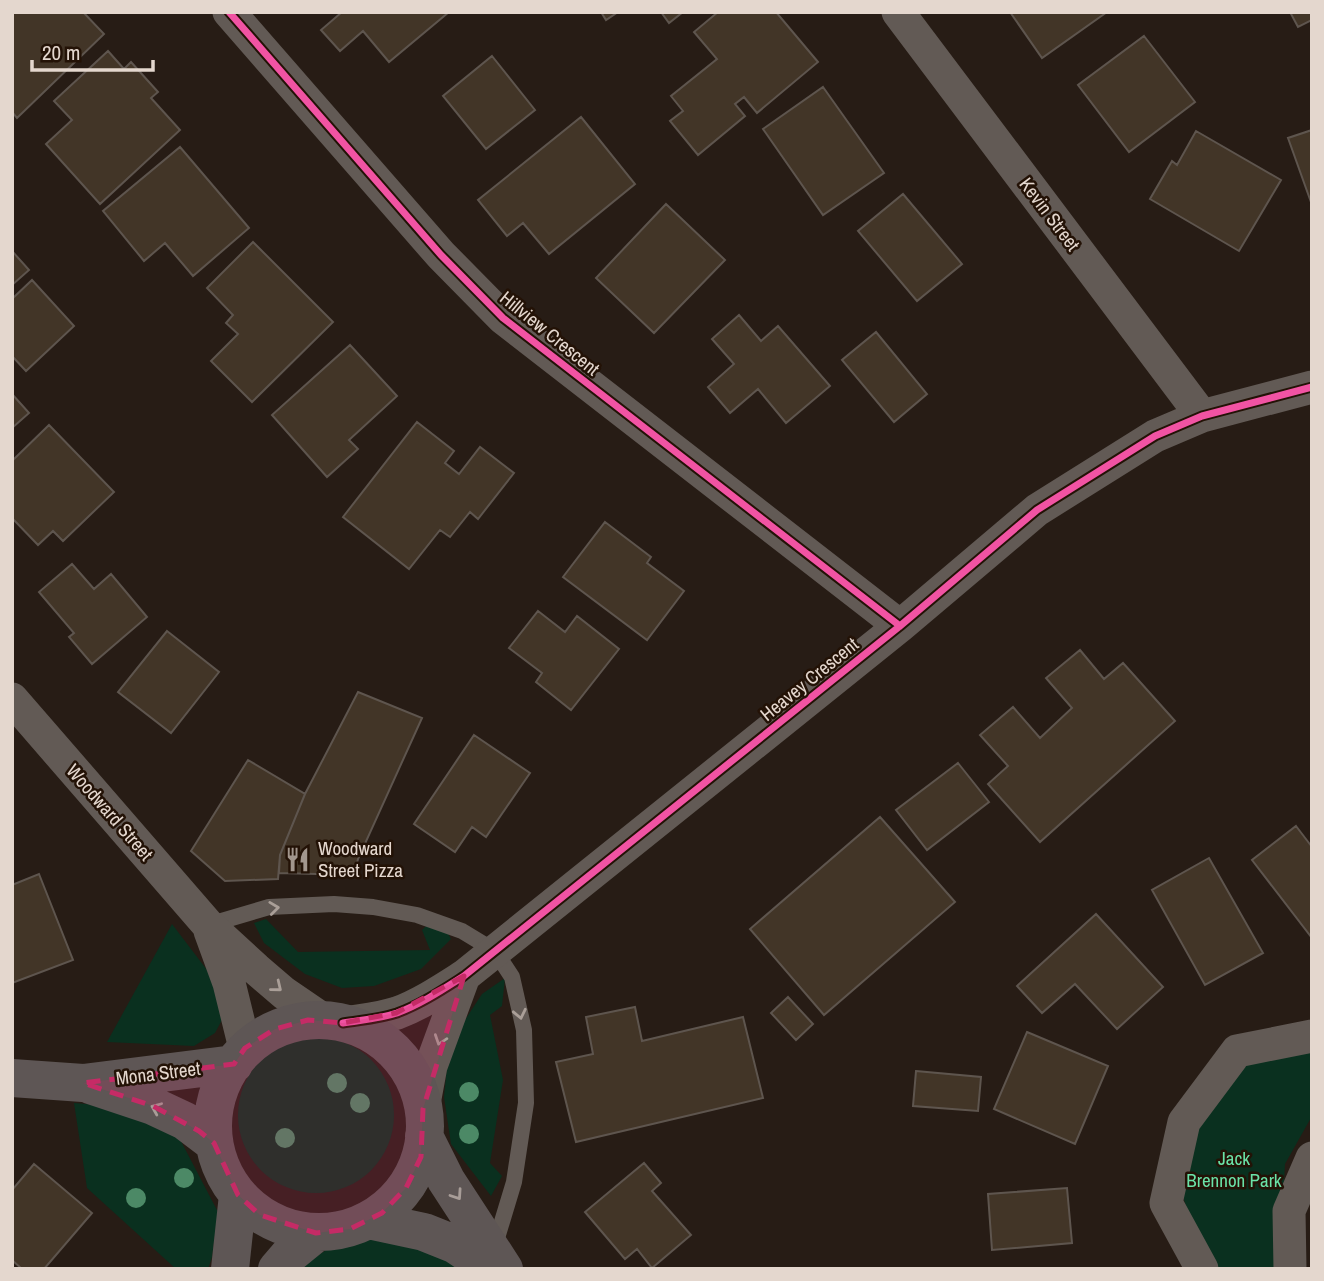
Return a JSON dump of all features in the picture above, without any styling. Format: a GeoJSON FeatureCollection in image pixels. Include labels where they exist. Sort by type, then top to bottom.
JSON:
{"type":"FeatureCollection","features":[{"type":"Feature","properties":{"kind":"street","name":"Hillview Crescent"},"geometry":{"type":"LineString","coordinates":[[229,12],[441,256],[503,318],[900,626]]}},
{"type":"Feature","properties":{"kind":"street","name":"Kevin Street"},"geometry":{"type":"LineString","coordinates":[[898,12],[1202,416]]}},
{"type":"Feature","properties":{"kind":"street","name":"Heavey Crescent"},"geometry":{"type":"LineString","coordinates":[[334,1022],[371,1019],[396,1013],[430,998],[464,976],[900,626],[1037,510],[1155,436],[1202,416],[1312,387]]}},
{"type":"Feature","properties":{"kind":"street","name":"Woodward Street"},"geometry":{"type":"LineString","coordinates":[[12,699],[208,925],[284,993],[334,1022]]}},
{"type":"Feature","properties":{"kind":"street","name":"Woodward Street"},"geometry":{"type":"LineString","coordinates":[[208,925],[229,983],[239,1056]]}},
{"type":"Feature","properties":{"kind":"street"},"geometry":{"type":"LineString","coordinates":[[464,976],[431,1066],[423,1122],[421,1157],[406,1188],[382,1213],[350,1229],[316,1233],[286,1228],[260,1215],[238,1195],[222,1171],[214,1143],[214,1109],[225,1076],[239,1056],[275,1029],[308,1020],[334,1022],[375,1036],[401,1059],[419,1089],[423,1122],[446,1180],[496,1263]]}},
{"type":"Feature","properties":{"kind":"street"},"geometry":{"type":"LineString","coordinates":[[1202,1269],[1166,1203],[1184,1122],[1237,1051],[1312,1036]]}},
{"type":"Feature","properties":{"kind":"street","name":"Mona Street"},"geometry":{"type":"LineString","coordinates":[[12,1078],[83,1083],[239,1056]]}},
{"type":"Feature","properties":{"kind":"street","name":"Mona Street"},"geometry":{"type":"LineString","coordinates":[[83,1083],[153,1106],[185,1121],[214,1143]]}},
{"type":"Feature","properties":{"kind":"street"},"geometry":{"type":"LineString","coordinates":[[1290,1269],[1289,1211],[1312,1158]]}},
{"type":"Feature","properties":{"kind":"street"},"geometry":{"type":"LineString","coordinates":[[230,1269],[238,1195]]}},
{"type":"Feature","properties":{"kind":"street"},"geometry":{"type":"LineString","coordinates":[[368,1220],[424,1232],[496,1263]]}},
{"type":"Feature","properties":{"kind":"street"},"geometry":{"type":"LineString","coordinates":[[277,1269],[289,1255],[316,1233]]}},
{"type":"Feature","properties":{"kind":"lane"},"geometry":{"type":"LineString","coordinates":[[208,925],[269,907],[334,904],[373,907],[417,915],[462,931],[495,951],[512,977],[524,1030],[526,1102],[514,1182],[496,1263]]}},
{"type":"Feature","properties":{"kind":"highlighted area"},"geometry":{"type":"Polygon","coordinates":[[[464,976],[423,1109],[421,1157],[406,1188],[382,1213],[350,1229],[316,1233],[260,1215],[238,1195],[214,1143],[199,1131],[153,1106],[83,1083],[234,1064],[245,1048],[275,1029],[308,1020],[343,1023],[396,1013],[464,976]]]}},
{"type":"Feature","properties":{"kind":"green space"},"geometry":{"type":"Polygon","coordinates":[[[266,919],[298,952],[430,950],[422,930],[428,924],[445,928],[451,939],[421,969],[374,986],[342,988],[305,974],[264,943],[254,923],[266,919]]]}},
{"type":"Feature","properties":{"kind":"green space"},"geometry":{"type":"Polygon","coordinates":[[[172,924],[207,970],[221,996],[223,1018],[215,1033],[194,1046],[107,1042],[172,924]]]}},
{"type":"Feature","properties":{"kind":"green space"},"geometry":{"type":"Polygon","coordinates":[[[505,978],[502,1006],[490,1015],[503,1080],[490,1163],[502,1176],[491,1196],[451,1144],[444,1097],[448,1055],[461,1026],[482,994],[505,978]]]}},
{"type":"Feature","properties":{"kind":"green space"},"geometry":{"type":"Polygon","coordinates":[[[316,1037],[346,1043],[371,1060],[388,1085],[394,1115],[388,1145],[371,1170],[346,1187],[316,1193],[286,1187],[261,1170],[244,1145],[238,1115],[244,1085],[261,1060],[286,1043],[316,1037]]]}},
{"type":"Feature","properties":{"kind":"green space","name":"Jack Brennon Park"},"geometry":{"type":"Polygon","coordinates":[[[1312,1047],[1312,1116],[1285,1164],[1279,1269],[1212,1269],[1204,1259],[1183,1197],[1191,1133],[1240,1061],[1312,1047]]]}},
{"type":"Feature","properties":{"kind":"green space"},"geometry":{"type":"Polygon","coordinates":[[[74,1103],[132,1108],[172,1124],[218,1212],[208,1269],[176,1269],[87,1188],[74,1103]]]}},
{"type":"Feature","properties":{"kind":"green space"},"geometry":{"type":"Polygon","coordinates":[[[375,1234],[415,1242],[462,1269],[297,1269],[340,1241],[375,1234]]]}},
{"type":"Feature","properties":{"kind":"building"},"geometry":{"type":"Polygon","coordinates":[[[12,12],[83,12],[104,34],[17,118],[12,112],[12,12]]]}},
{"type":"Feature","properties":{"kind":"building"},"geometry":{"type":"Polygon","coordinates":[[[342,12],[449,12],[389,62],[363,31],[340,51],[321,30],[342,12]]]}},
{"type":"Feature","properties":{"kind":"building"},"geometry":{"type":"Polygon","coordinates":[[[601,12],[618,12],[606,20],[601,12]]]}},
{"type":"Feature","properties":{"kind":"building"},"geometry":{"type":"Polygon","coordinates":[[[661,12],[683,12],[669,23],[661,12]]]}},
{"type":"Feature","properties":{"kind":"building"},"geometry":{"type":"Polygon","coordinates":[[[718,12],[776,12],[818,62],[757,113],[744,97],[735,104],[745,116],[698,155],[670,121],[683,111],[671,96],[717,59],[694,32],[718,12]]]}},
{"type":"Feature","properties":{"kind":"building"},"geometry":{"type":"Polygon","coordinates":[[[1010,12],[1107,12],[1042,58],[1010,12]]]}},
{"type":"Feature","properties":{"kind":"building"},"geometry":{"type":"Polygon","coordinates":[[[1290,12],[1312,12],[1312,20],[1298,27],[1290,12]]]}},
{"type":"Feature","properties":{"kind":"building"},"geometry":{"type":"Polygon","coordinates":[[[1144,36],[1195,102],[1129,152],[1078,85],[1144,36]]]}},
{"type":"Feature","properties":{"kind":"building"},"geometry":{"type":"Polygon","coordinates":[[[108,51],[124,69],[131,62],[158,92],[151,98],[180,130],[100,204],[46,144],[72,120],[54,101],[108,51]]]}},
{"type":"Feature","properties":{"kind":"building"},"geometry":{"type":"Polygon","coordinates":[[[492,56],[535,110],[486,149],[443,96],[492,56]]]}},
{"type":"Feature","properties":{"kind":"building"},"geometry":{"type":"Polygon","coordinates":[[[823,87],[884,173],[823,215],[763,129],[823,87]]]}},
{"type":"Feature","properties":{"kind":"building"},"geometry":{"type":"Polygon","coordinates":[[[581,117],[635,184],[549,254],[523,223],[507,236],[478,200],[581,117]]]}},
{"type":"Feature","properties":{"kind":"building"},"geometry":{"type":"Polygon","coordinates":[[[1312,130],[1312,205],[1288,138],[1312,130]]]}},
{"type":"Feature","properties":{"kind":"building"},"geometry":{"type":"Polygon","coordinates":[[[1196,131],[1281,180],[1239,251],[1150,199],[1172,161],[1177,165],[1196,131]]]}},
{"type":"Feature","properties":{"kind":"building"},"geometry":{"type":"Polygon","coordinates":[[[180,147],[249,228],[193,276],[165,243],[144,261],[103,211],[180,147]]]}},
{"type":"Feature","properties":{"kind":"building"},"geometry":{"type":"Polygon","coordinates":[[[903,194],[962,264],[917,301],[858,231],[903,194]]]}},
{"type":"Feature","properties":{"kind":"building"},"geometry":{"type":"Polygon","coordinates":[[[666,204],[725,260],[654,333],[596,278],[666,204]]]}},
{"type":"Feature","properties":{"kind":"building"},"geometry":{"type":"Polygon","coordinates":[[[253,242],[333,322],[252,402],[211,361],[238,334],[226,323],[233,315],[207,288],[253,242]]]}},
{"type":"Feature","properties":{"kind":"building"},"geometry":{"type":"Polygon","coordinates":[[[12,251],[29,270],[12,285],[12,251]]]}},
{"type":"Feature","properties":{"kind":"building"},"geometry":{"type":"Polygon","coordinates":[[[32,280],[74,326],[26,371],[12,356],[12,299],[32,280]]]}},
{"type":"Feature","properties":{"kind":"building"},"geometry":{"type":"Polygon","coordinates":[[[739,315],[761,341],[778,326],[830,386],[786,423],[758,389],[730,413],[708,387],[734,364],[712,339],[739,315]]]}},
{"type":"Feature","properties":{"kind":"building"},"geometry":{"type":"Polygon","coordinates":[[[876,332],[927,394],[894,422],[842,360],[876,332]]]}},
{"type":"Feature","properties":{"kind":"building"},"geometry":{"type":"Polygon","coordinates":[[[350,345],[397,396],[349,440],[358,449],[327,477],[272,415],[350,345]]]}},
{"type":"Feature","properties":{"kind":"building"},"geometry":{"type":"Polygon","coordinates":[[[12,394],[29,413],[12,428],[12,394]]]}},
{"type":"Feature","properties":{"kind":"building"},"geometry":{"type":"Polygon","coordinates":[[[417,422],[454,451],[445,463],[459,474],[480,447],[514,473],[478,519],[470,512],[450,537],[440,530],[409,569],[343,517],[417,422]]]}},
{"type":"Feature","properties":{"kind":"building"},"geometry":{"type":"Polygon","coordinates":[[[49,425],[114,492],[63,541],[53,531],[38,545],[12,518],[12,461],[49,425]]]}},
{"type":"Feature","properties":{"kind":"building"},"geometry":{"type":"Polygon","coordinates":[[[605,522],[651,557],[647,563],[684,591],[647,640],[563,577],[605,522]]]}},
{"type":"Feature","properties":{"kind":"building"},"geometry":{"type":"Polygon","coordinates":[[[72,564],[94,589],[111,574],[147,617],[92,664],[69,637],[74,633],[39,592],[72,564]]]}},
{"type":"Feature","properties":{"kind":"building"},"geometry":{"type":"Polygon","coordinates":[[[538,611],[565,632],[577,616],[619,649],[571,710],[536,682],[542,673],[509,648],[538,611]]]}},
{"type":"Feature","properties":{"kind":"building"},"geometry":{"type":"Polygon","coordinates":[[[167,631],[219,672],[171,733],[118,692],[167,631]]]}},
{"type":"Feature","properties":{"kind":"building"},"geometry":{"type":"Polygon","coordinates":[[[1080,650],[1104,679],[1123,663],[1175,721],[1040,842],[988,784],[1008,766],[980,735],[1013,707],[1040,738],[1072,708],[1046,678],[1080,650]]]}},
{"type":"Feature","properties":{"kind":"building"},"geometry":{"type":"Polygon","coordinates":[[[358,692],[422,718],[358,859],[354,875],[279,873],[280,855],[305,794],[358,692]]]}},
{"type":"Feature","properties":{"kind":"building"},"geometry":{"type":"Polygon","coordinates":[[[474,735],[530,773],[486,837],[472,827],[455,852],[414,824],[474,735]]]}},
{"type":"Feature","properties":{"kind":"building"},"geometry":{"type":"Polygon","coordinates":[[[248,760],[305,794],[280,855],[278,879],[225,881],[191,851],[248,760]]]}},
{"type":"Feature","properties":{"kind":"building"},"geometry":{"type":"Polygon","coordinates":[[[958,763],[989,802],[927,850],[896,810],[958,763]]]}},
{"type":"Feature","properties":{"kind":"building"},"geometry":{"type":"Polygon","coordinates":[[[880,817],[955,902],[824,1015],[750,929],[880,817]]]}},
{"type":"Feature","properties":{"kind":"building"},"geometry":{"type":"Polygon","coordinates":[[[1296,826],[1312,847],[1312,938],[1252,860],[1296,826]]]}},
{"type":"Feature","properties":{"kind":"building"},"geometry":{"type":"Polygon","coordinates":[[[1209,858],[1263,953],[1205,985],[1152,890],[1209,858]]]}},
{"type":"Feature","properties":{"kind":"building"},"geometry":{"type":"Polygon","coordinates":[[[39,874],[73,960],[12,983],[12,885],[39,874]]]}},
{"type":"Feature","properties":{"kind":"building"},"geometry":{"type":"Polygon","coordinates":[[[1096,914],[1163,987],[1117,1029],[1075,984],[1042,1013],[1017,986],[1096,914]]]}},
{"type":"Feature","properties":{"kind":"building"},"geometry":{"type":"Polygon","coordinates":[[[788,997],[813,1024],[796,1040],[771,1013],[788,997]]]}},
{"type":"Feature","properties":{"kind":"building"},"geometry":{"type":"Polygon","coordinates":[[[635,1007],[642,1041],[743,1017],[763,1098],[576,1142],[556,1062],[593,1054],[586,1017],[635,1007]]]}},
{"type":"Feature","properties":{"kind":"building"},"geometry":{"type":"Polygon","coordinates":[[[1027,1032],[1108,1066],[1075,1144],[994,1109],[1027,1032]]]}},
{"type":"Feature","properties":{"kind":"building"},"geometry":{"type":"Polygon","coordinates":[[[916,1071],[981,1077],[978,1111],[913,1106],[916,1071]]]}},
{"type":"Feature","properties":{"kind":"building"},"geometry":{"type":"Polygon","coordinates":[[[644,1163],[661,1183],[652,1191],[691,1235],[652,1268],[637,1249],[625,1259],[585,1212],[644,1163]]]}},
{"type":"Feature","properties":{"kind":"building"},"geometry":{"type":"Polygon","coordinates":[[[34,1164],[92,1213],[44,1269],[22,1269],[12,1260],[12,1190],[34,1164]]]}},
{"type":"Feature","properties":{"kind":"building"},"geometry":{"type":"Polygon","coordinates":[[[1067,1188],[1072,1243],[992,1250],[988,1194],[1067,1188]]]}},
{"type":"Feature","properties":{"kind":"cycle path"},"geometry":{"type":"LineString","coordinates":[[229,12],[441,255],[503,318],[900,626]]}},
{"type":"Feature","properties":{"kind":"cycle path"},"geometry":{"type":"LineString","coordinates":[[343,1023],[397,1013],[464,976],[900,626],[1037,510],[1155,436],[1202,416],[1312,387]]}},
{"type":"Feature","properties":{"kind":"place","name":"Woodward Street Pizza"},"geometry":{"type":"Point","coordinates":[298,859]}}]}
